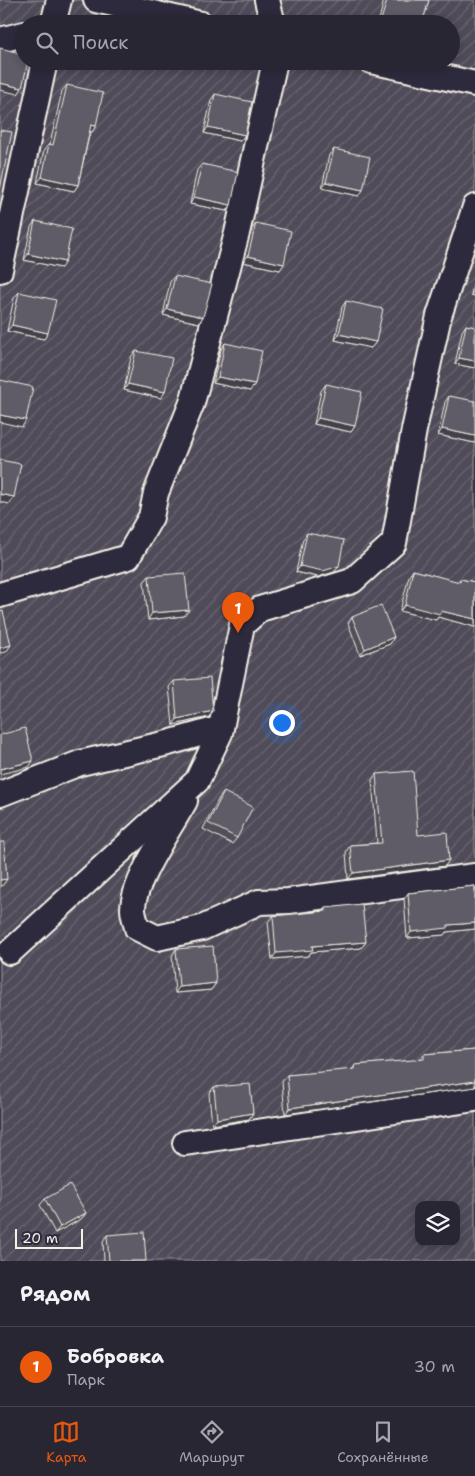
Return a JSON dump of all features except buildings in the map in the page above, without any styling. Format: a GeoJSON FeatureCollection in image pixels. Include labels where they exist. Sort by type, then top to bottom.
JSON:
{"type":"FeatureCollection","features":[{"type":"Feature","properties":{"kind":"street"},"geometry":{"type":"LineString","coordinates":[[55,15],[59,0]]}},
{"type":"Feature","properties":{"kind":"street"},"geometry":{"type":"LineString","coordinates":[[96,0],[162,15]]}},
{"type":"Feature","properties":{"kind":"street"},"geometry":{"type":"LineString","coordinates":[[268,0],[271,15]]}},
{"type":"Feature","properties":{"kind":"street"},"geometry":{"type":"LineString","coordinates":[[0,40],[15,36]]}},
{"type":"Feature","properties":{"kind":"street"},"geometry":{"type":"LineString","coordinates":[[0,270],[43,70]]}},
{"type":"Feature","properties":{"kind":"street"},"geometry":{"type":"LineString","coordinates":[[0,595],[128,557],[151,517],[156,493],[192,402],[237,233],[273,70]]}},
{"type":"Feature","properties":{"kind":"street"},"geometry":{"type":"LineString","coordinates":[[412,70],[475,84]]}},
{"type":"Feature","properties":{"kind":"street"},"geometry":{"type":"LineString","coordinates":[[475,207],[439,316],[414,430],[394,544],[352,581],[260,609],[242,625],[221,728],[197,782],[152,858],[138,890],[133,908],[136,928],[157,938],[202,928],[259,902],[289,901],[475,876]]}},
{"type":"Feature","properties":{"kind":"street"},"geometry":{"type":"LineString","coordinates":[[0,794],[80,763],[168,743],[221,728]]}},
{"type":"Feature","properties":{"kind":"street"},"geometry":{"type":"LineString","coordinates":[[10,952],[197,782]]}},
{"type":"Feature","properties":{"kind":"street"},"geometry":{"type":"LineString","coordinates":[[185,1143],[475,1099]]}},
{"type":"Feature","properties":{"kind":"shaded area"},"geometry":{"type":"Polygon","coordinates":[[[0,0],[475,0],[475,1261],[0,1261],[0,0]]]}},
{"type":"Feature","properties":{"kind":"place","name":"Бобровка"},"geometry":{"type":"Point","coordinates":[238,633]}}]}
